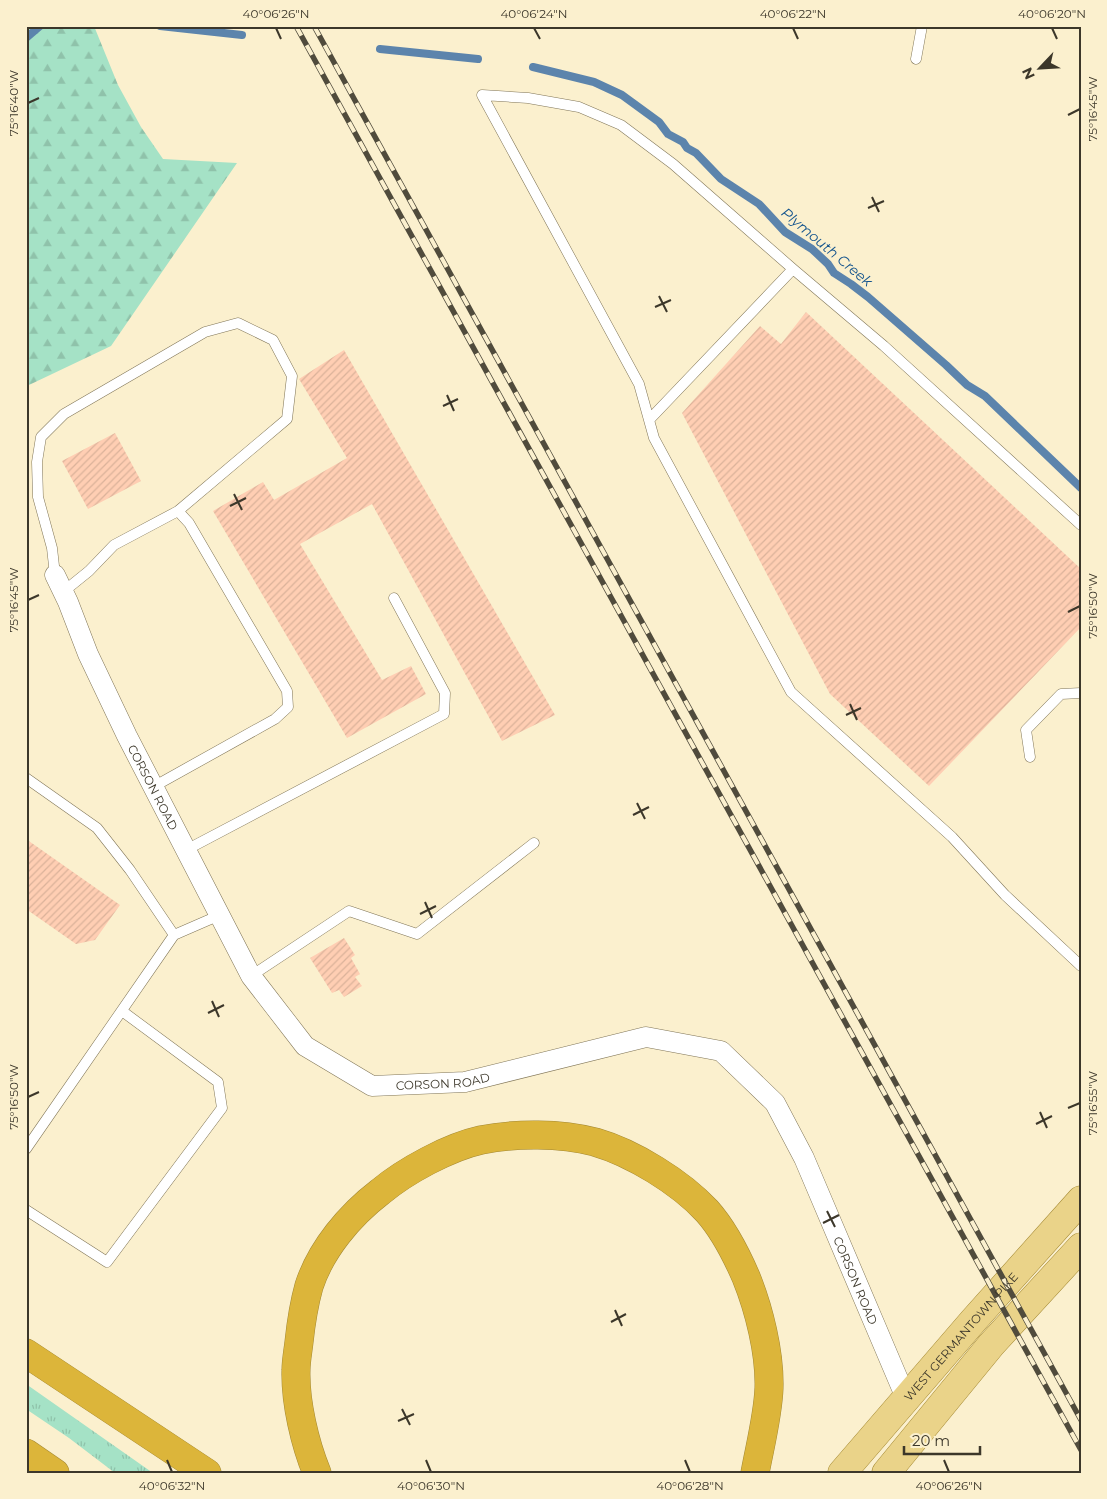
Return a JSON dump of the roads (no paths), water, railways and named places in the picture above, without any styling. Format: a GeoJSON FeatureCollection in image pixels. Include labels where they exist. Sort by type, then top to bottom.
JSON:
{"type":"FeatureCollection","features":[{"type":"Feature","properties":{"kind":"highway"},"geometry":{"type":"LineString","coordinates":[[317,1473],[301,1422],[296,1372],[302,1317],[310,1284],[324,1253],[345,1224],[368,1201],[396,1178],[439,1155],[479,1140],[520,1135],[553,1136],[595,1142],[630,1156],[677,1184],[708,1212],[735,1251],[754,1295],[765,1340],[769,1388],[755,1473]]}},
{"type":"Feature","properties":{"kind":"highway"},"geometry":{"type":"LineString","coordinates":[[26,1353],[207,1473]]}},
{"type":"Feature","properties":{"kind":"highway"},"geometry":{"type":"LineString","coordinates":[[26,1452],[55,1473]]}},
{"type":"Feature","properties":{"kind":"main road","name":"WEST GERMANTOWN PIKE"},"geometry":{"type":"LineString","coordinates":[[842,1473],[973,1321],[1081,1200]]}},
{"type":"Feature","properties":{"kind":"main road"},"geometry":{"type":"LineString","coordinates":[[886,1473],[991,1346],[1081,1247]]}},
{"type":"Feature","properties":{"kind":"street","name":"CORSON ROAD"},"geometry":{"type":"LineString","coordinates":[[59,583],[88,654],[153,787],[251,976],[305,1046],[372,1086],[465,1082],[646,1037],[721,1051],[775,1103],[804,1158],[906,1398]]}},
{"type":"Feature","properties":{"kind":"lane"},"geometry":{"type":"LineString","coordinates":[[916,59],[922,26]]}},
{"type":"Feature","properties":{"kind":"lane"},"geometry":{"type":"LineString","coordinates":[[1081,525],[884,346],[792,269],[673,164],[621,125],[580,107],[528,98],[482,95],[639,384],[654,438],[791,692],[952,837],[1005,895],[1081,966]]}},
{"type":"Feature","properties":{"kind":"lane"},"geometry":{"type":"LineString","coordinates":[[649,420],[792,269]]}},
{"type":"Feature","properties":{"kind":"lane"},"geometry":{"type":"LineString","coordinates":[[238,323],[273,340],[292,376],[287,419],[178,511],[114,545],[88,570],[59,583],[52,548],[38,497],[37,462],[41,437],[64,414],[205,332],[238,323]]}},
{"type":"Feature","properties":{"kind":"lane"},"geometry":{"type":"LineString","coordinates":[[153,787],[275,719],[288,708],[287,691],[189,523],[178,511]]}},
{"type":"Feature","properties":{"kind":"lane"},"geometry":{"type":"LineString","coordinates":[[186,850],[444,714],[445,693],[394,598]]}},
{"type":"Feature","properties":{"kind":"lane"},"geometry":{"type":"LineString","coordinates":[[1030,757],[1026,730],[1060,694],[1081,693]]}},
{"type":"Feature","properties":{"kind":"lane"},"geometry":{"type":"LineString","coordinates":[[26,778],[97,828],[130,870],[174,935]]}},
{"type":"Feature","properties":{"kind":"lane"},"geometry":{"type":"LineString","coordinates":[[251,976],[349,910],[417,934],[534,843]]}},
{"type":"Feature","properties":{"kind":"lane"},"geometry":{"type":"LineString","coordinates":[[26,1149],[174,935],[220,914]]}},
{"type":"Feature","properties":{"kind":"lane"},"geometry":{"type":"LineString","coordinates":[[26,1210],[107,1262],[222,1108],[218,1082],[122,1011]]}},
{"type":"Feature","properties":{"kind":"waterway","name":"Plymouth Creek"},"geometry":{"type":"LineString","coordinates":[[26,38],[40,26]]}},
{"type":"Feature","properties":{"kind":"waterway","name":"Plymouth Creek"},"geometry":{"type":"LineString","coordinates":[[160,26],[242,35]]}},
{"type":"Feature","properties":{"kind":"waterway","name":"Plymouth Creek"},"geometry":{"type":"LineString","coordinates":[[380,49],[478,59]]}},
{"type":"Feature","properties":{"kind":"waterway","name":"Plymouth Creek"},"geometry":{"type":"LineString","coordinates":[[533,67],[594,82],[622,95],[659,122],[668,134],[683,142],[687,148],[696,153],[721,179],[759,204],[785,232],[812,249],[828,264],[834,273],[868,297],[967,385],[985,396],[1081,488]]}},
{"type":"Feature","properties":{"kind":"railway"},"geometry":{"type":"LineString","coordinates":[[296,26],[1081,1450]]}},
{"type":"Feature","properties":{"kind":"railway"},"geometry":{"type":"LineString","coordinates":[[314,26],[1081,1420]]}}]}
